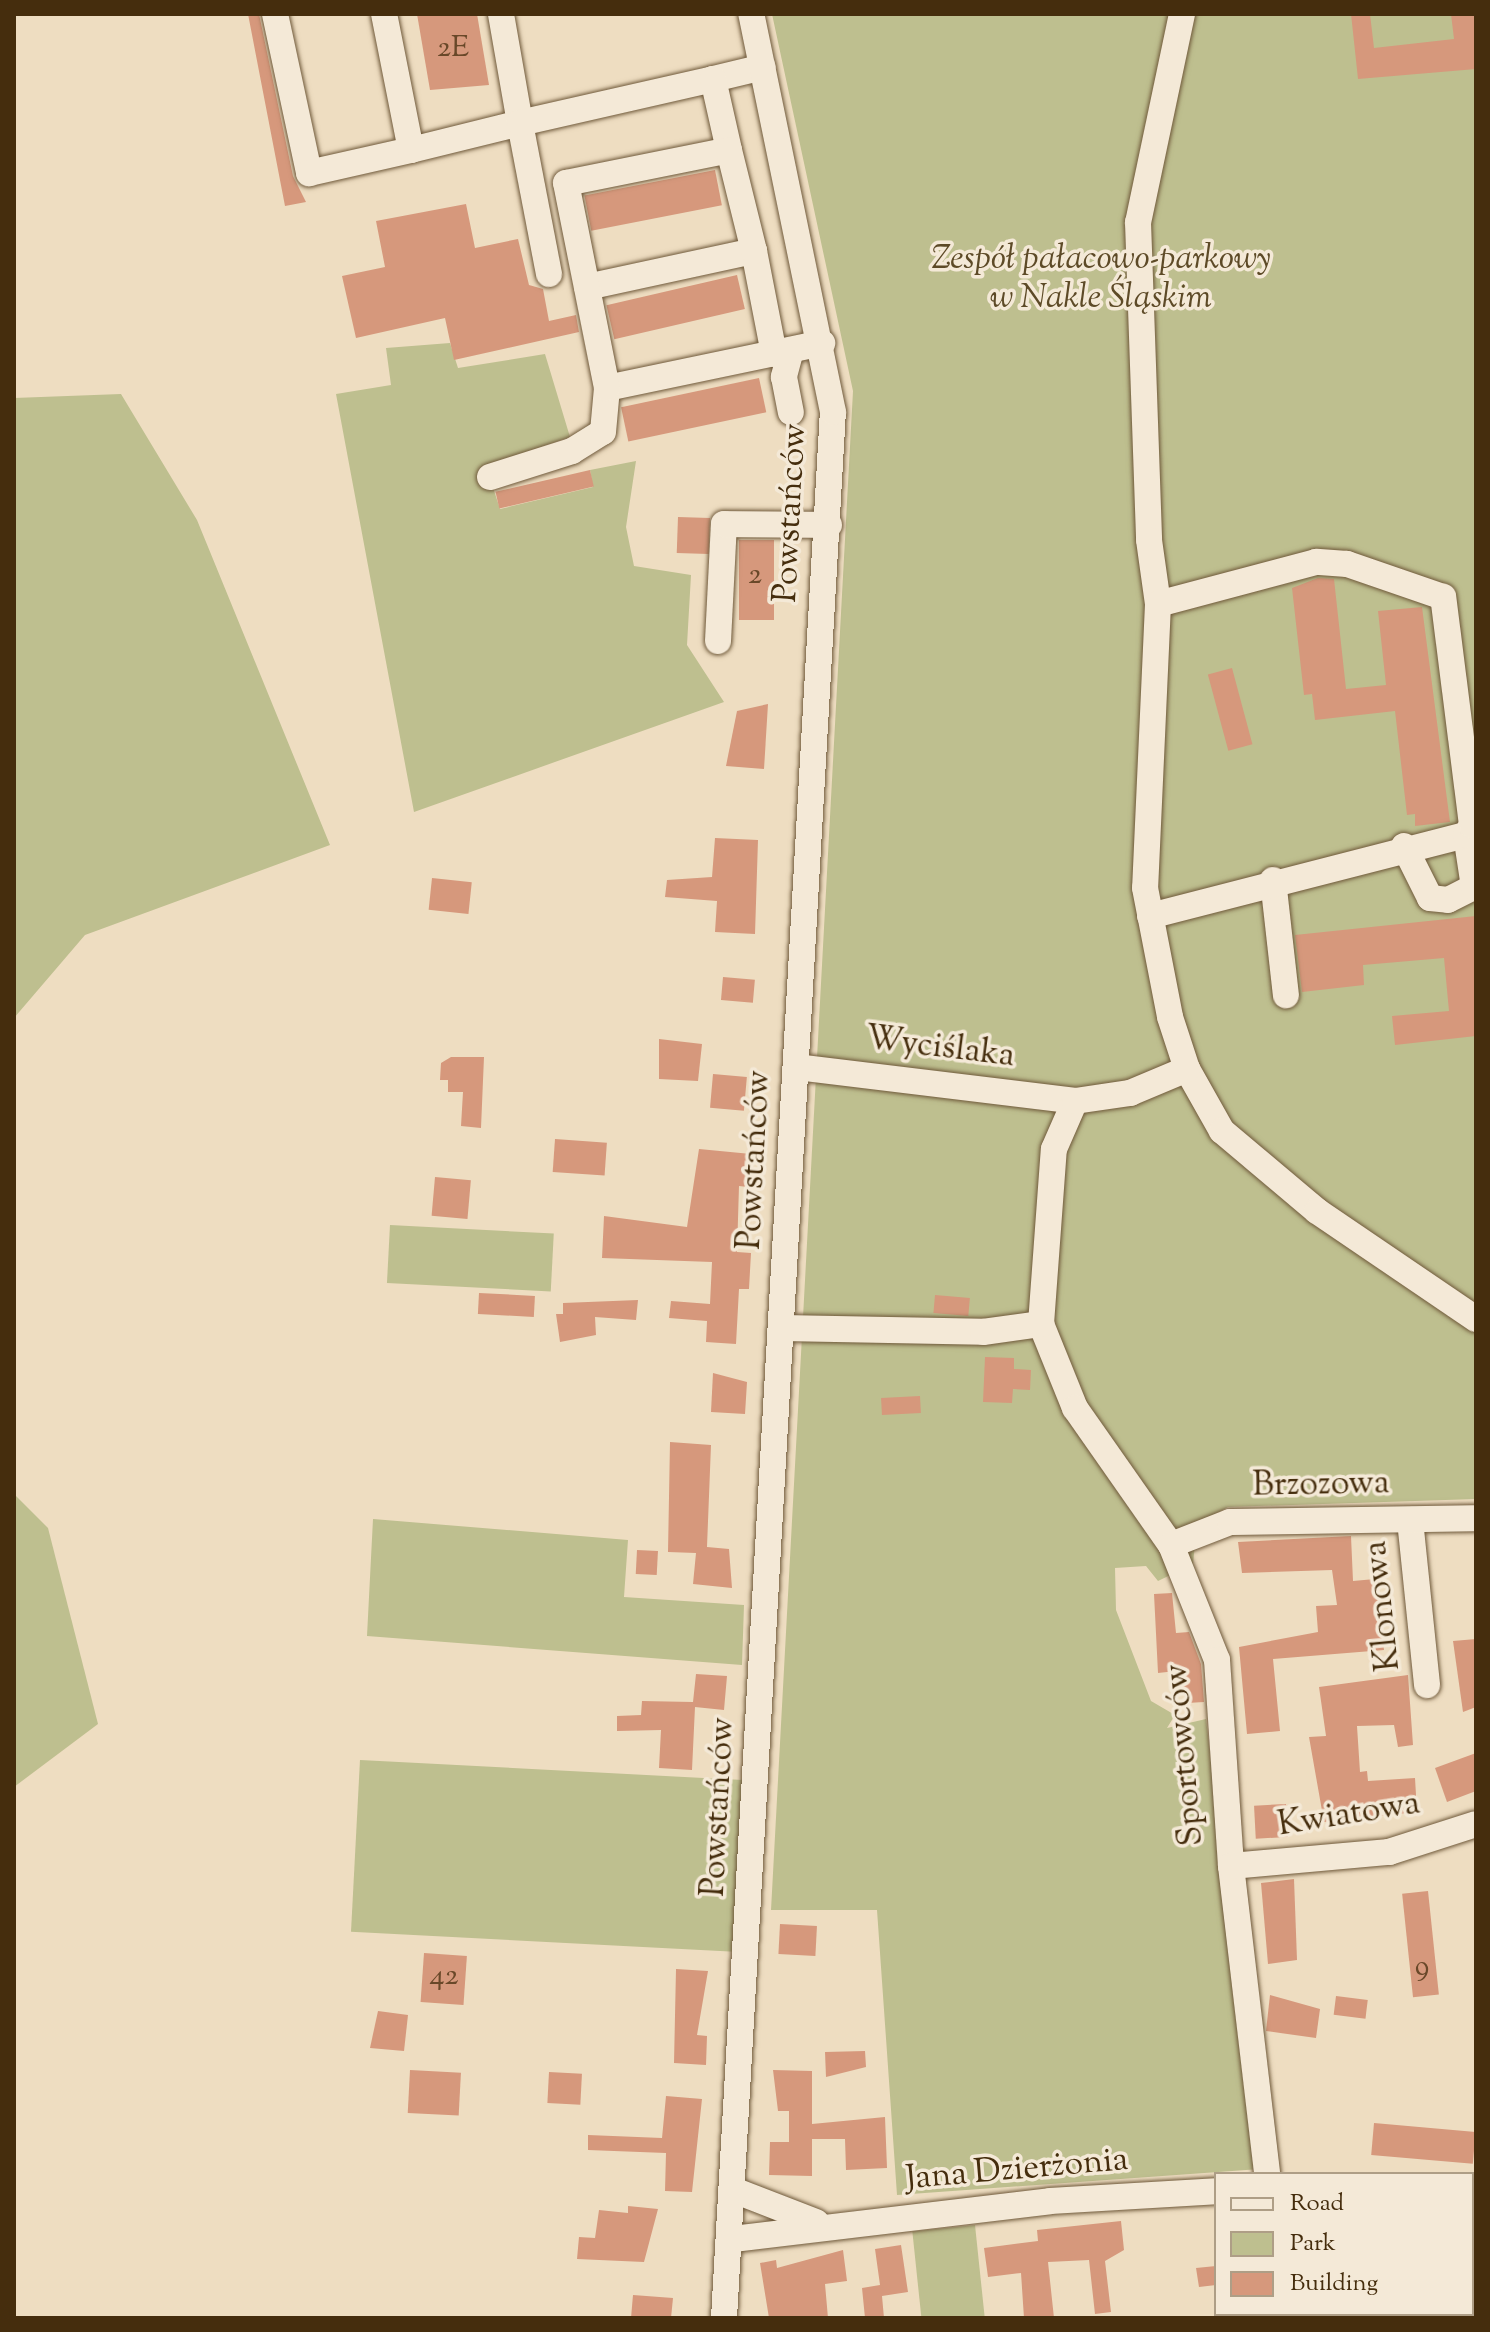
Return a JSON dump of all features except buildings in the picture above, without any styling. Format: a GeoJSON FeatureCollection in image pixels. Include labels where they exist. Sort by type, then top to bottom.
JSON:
{"type":"FeatureCollection","features":[{"type":"Feature","properties":{"kind":"street"},"geometry":{"type":"LineString","coordinates":[[275,14],[309,173],[763,67]]}},
{"type":"Feature","properties":{"kind":"street"},"geometry":{"type":"LineString","coordinates":[[384,14],[411,150]]}},
{"type":"Feature","properties":{"kind":"street"},"geometry":{"type":"LineString","coordinates":[[501,14],[549,274]]}},
{"type":"Feature","properties":{"kind":"street","name":"Powstańców"},"geometry":{"type":"LineString","coordinates":[[724,2318],[736,2191],[833,412],[822,343],[751,14]]}},
{"type":"Feature","properties":{"kind":"street"},"geometry":{"type":"LineString","coordinates":[[1182,14],[1138,222],[1149,540],[1158,604],[1144,861],[1150,916],[1187,1069],[1222,1131],[1279,1182],[1476,1319]]}},
{"type":"Feature","properties":{"kind":"street"},"geometry":{"type":"LineString","coordinates":[[713,79],[754,251],[783,352],[791,412]]}},
{"type":"Feature","properties":{"kind":"street"},"geometry":{"type":"LineString","coordinates":[[490,477],[572,451],[603,432],[607,388],[566,183],[729,150]]}},
{"type":"Feature","properties":{"kind":"street"},"geometry":{"type":"LineString","coordinates":[[587,287],[754,251]]}},
{"type":"Feature","properties":{"kind":"street"},"geometry":{"type":"LineString","coordinates":[[607,388],[822,343]]}},
{"type":"Feature","properties":{"kind":"street"},"geometry":{"type":"LineString","coordinates":[[718,641],[724,524],[829,525]]}},
{"type":"Feature","properties":{"kind":"street"},"geometry":{"type":"LineString","coordinates":[[1158,604],[1316,562],[1347,564],[1443,597],[1469,796],[1466,835],[1474,887],[1448,900],[1430,898],[1404,846]]}},
{"type":"Feature","properties":{"kind":"street"},"geometry":{"type":"LineString","coordinates":[[1150,916],[1404,846],[1466,835]]}},
{"type":"Feature","properties":{"kind":"street"},"geometry":{"type":"LineString","coordinates":[[1273,880],[1286,995]]}},
{"type":"Feature","properties":{"kind":"street","name":"Wyciślaka"},"geometry":{"type":"LineString","coordinates":[[796,1067],[1075,1101],[1130,1093],[1187,1069]]}},
{"type":"Feature","properties":{"kind":"street"},"geometry":{"type":"LineString","coordinates":[[782,1328],[983,1332],[1041,1324],[1054,1149],[1075,1101]]}},
{"type":"Feature","properties":{"kind":"street","name":"Sportowców"},"geometry":{"type":"LineString","coordinates":[[1041,1324],[1075,1408],[1171,1545],[1217,1660],[1231,1866],[1267,2172]]}},
{"type":"Feature","properties":{"kind":"street","name":"Brzozowa"},"geometry":{"type":"LineString","coordinates":[[1171,1545],[1230,1522],[1476,1518]]}},
{"type":"Feature","properties":{"kind":"street","name":"Klonowa"},"geometry":{"type":"LineString","coordinates":[[1410,1520],[1427,1685]]}},
{"type":"Feature","properties":{"kind":"street","name":"Kwiatowa"},"geometry":{"type":"LineString","coordinates":[[1231,1866],[1389,1852],[1476,1824]]}},
{"type":"Feature","properties":{"kind":"street","name":"Jana Dzierżonia"},"geometry":{"type":"LineString","coordinates":[[736,2191],[824,2224]]}},
{"type":"Feature","properties":{"kind":"street","name":"Jana Dzierżonia"},"geometry":{"type":"LineString","coordinates":[[733,2239],[824,2224],[1214,2191]]}},
{"type":"Feature","properties":{"kind":"green space","name":"Zespół pałacowo-parkowy w Nakle Śląskim"},"geometry":{"type":"Polygon","coordinates":[[[772,14],[1476,14],[1476,1499],[1228,1507],[1197,1524],[1193,1564],[1158,1581],[1146,1566],[1115,1568],[1116,1610],[1151,1701],[1175,1715],[1167,1728],[1206,1719],[1260,2169],[897,2195],[877,1910],[771,1910],[853,391],[772,14]]]}},
{"type":"Feature","properties":{"kind":"green space"},"geometry":{"type":"Polygon","coordinates":[[[450,343],[458,368],[545,354],[570,437],[486,466],[500,509],[593,487],[590,470],[636,461],[626,527],[634,566],[691,575],[687,645],[724,702],[414,812],[336,394],[391,385],[386,348],[450,343]]]}},
{"type":"Feature","properties":{"kind":"green space"},"geometry":{"type":"Polygon","coordinates":[[[121,394],[197,520],[330,845],[85,935],[14,1018],[14,398],[121,394]]]}},
{"type":"Feature","properties":{"kind":"green space"},"geometry":{"type":"Polygon","coordinates":[[[390,1225],[554,1234],[551,1292],[387,1283],[390,1225]]]}},
{"type":"Feature","properties":{"kind":"green space"},"geometry":{"type":"Polygon","coordinates":[[[14,1494],[48,1528],[98,1724],[14,1787],[14,1494]]]}},
{"type":"Feature","properties":{"kind":"green space"},"geometry":{"type":"Polygon","coordinates":[[[373,1519],[628,1540],[624,1597],[744,1605],[742,1665],[367,1636],[373,1519]]]}},
{"type":"Feature","properties":{"kind":"green space"},"geometry":{"type":"Polygon","coordinates":[[[360,1760],[743,1780],[734,1952],[351,1932],[360,1760]]]}},
{"type":"Feature","properties":{"kind":"green space"},"geometry":{"type":"Polygon","coordinates":[[[975,2225],[985,2318],[921,2318],[912,2232],[975,2225]]]}}]}
